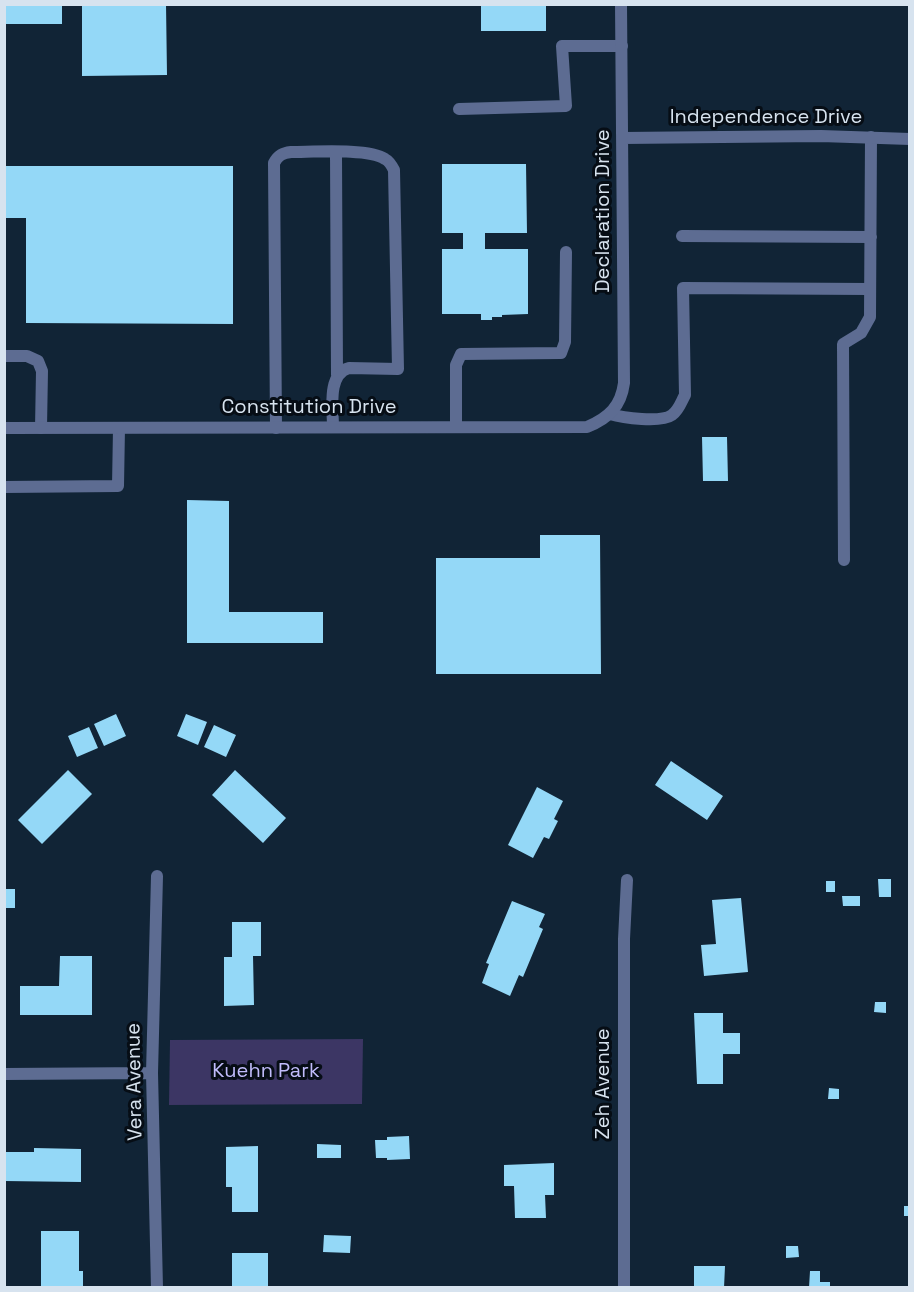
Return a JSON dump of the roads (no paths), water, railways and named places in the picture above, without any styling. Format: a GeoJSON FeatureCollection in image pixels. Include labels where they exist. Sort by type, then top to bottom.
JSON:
{"type":"FeatureCollection","features":[{"type":"Feature","properties":{"kind":"street","name":"Declaration Drive"},"geometry":{"type":"LineString","coordinates":[[610,414],[623,392],[624,382],[621,4]]}},
{"type":"Feature","properties":{"kind":"street"},"geometry":{"type":"LineString","coordinates":[[459,109],[566,106],[562,46],[622,46]]}},
{"type":"Feature","properties":{"kind":"street"},"geometry":{"type":"LineString","coordinates":[[844,560],[843,344],[861,333],[870,317],[871,137]]}},
{"type":"Feature","properties":{"kind":"street","name":"Independence Drive"},"geometry":{"type":"LineString","coordinates":[[623,138],[871,137],[909,139]]}},
{"type":"Feature","properties":{"kind":"street"},"geometry":{"type":"LineString","coordinates":[[276,428],[274,163],[283,153],[376,155],[387,160],[394,170],[398,369],[349,368],[337,375]]}},
{"type":"Feature","properties":{"kind":"street"},"geometry":{"type":"LineString","coordinates":[[333,427],[334,383],[337,375],[336,153]]}},
{"type":"Feature","properties":{"kind":"street"},"geometry":{"type":"LineString","coordinates":[[681,236],[871,237]]}},
{"type":"Feature","properties":{"kind":"street"},"geometry":{"type":"LineString","coordinates":[[456,427],[456,365],[461,354],[561,353],[565,342],[566,252]]}},
{"type":"Feature","properties":{"kind":"street"},"geometry":{"type":"LineString","coordinates":[[610,414],[623,418],[663,418],[670,417],[678,408],[685,395],[683,288],[870,289]]}},
{"type":"Feature","properties":{"kind":"street"},"geometry":{"type":"LineString","coordinates":[[4,356],[27,356],[38,361],[42,371],[40,428]]}},
{"type":"Feature","properties":{"kind":"street","name":"Constitution Drive"},"geometry":{"type":"LineString","coordinates":[[4,428],[587,427],[601,422],[610,414]]}},
{"type":"Feature","properties":{"kind":"street"},"geometry":{"type":"LineString","coordinates":[[4,488],[117,486],[119,428]]}},
{"type":"Feature","properties":{"kind":"street","name":"Vera Avenue"},"geometry":{"type":"LineString","coordinates":[[157,876],[152,1073],[157,1287]]}},
{"type":"Feature","properties":{"kind":"street","name":"Zeh Avenue"},"geometry":{"type":"LineString","coordinates":[[624,1287],[624,939],[627,880]]}},
{"type":"Feature","properties":{"kind":"street"},"geometry":{"type":"LineString","coordinates":[[4,1074],[152,1073]]}},
{"type":"Feature","properties":{"kind":"park label","name":"Kuehn Park"},"geometry":{"type":"Point","coordinates":[266,1072]}}]}
